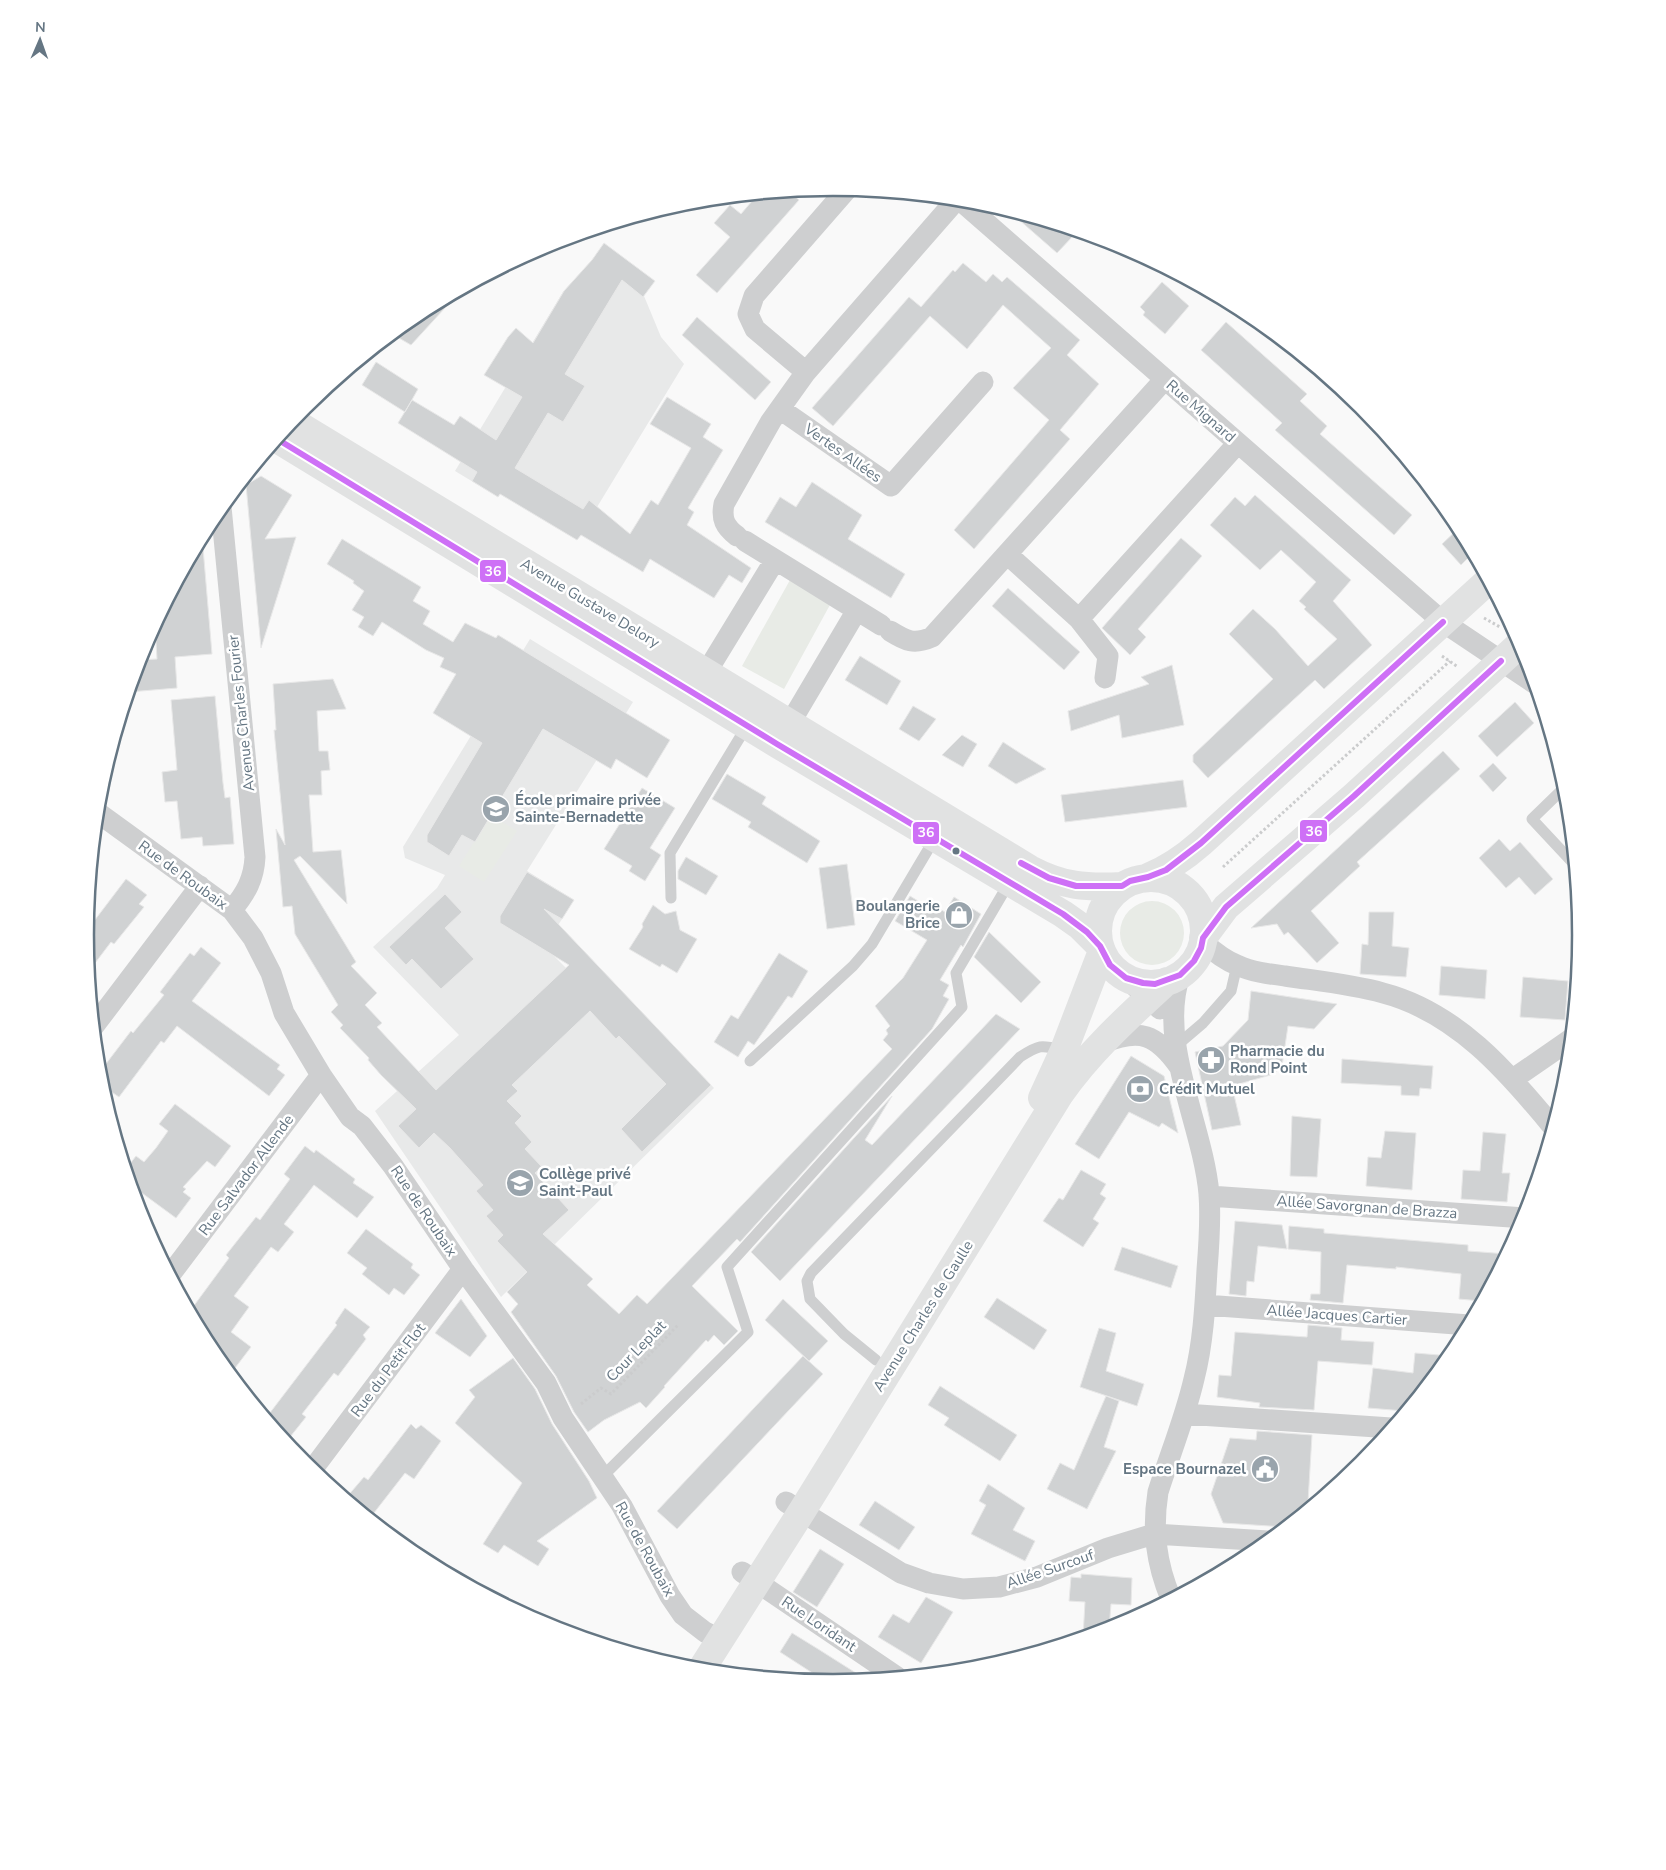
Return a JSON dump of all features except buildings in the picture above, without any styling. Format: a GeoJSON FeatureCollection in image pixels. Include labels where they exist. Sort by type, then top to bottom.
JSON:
{"type":"FeatureCollection","features":[{"type":"Feature","properties":{"kind":"main road","name":"Avenue Gustave Delory"},"geometry":{"type":"LineString","coordinates":[[298,425],[699,683],[941,829],[1058,881],[1084,887],[1122,886]]}},
{"type":"Feature","properties":{"kind":"main road","name":"Avenue Gustave Delory"},"geometry":{"type":"LineString","coordinates":[[282,442],[699,683]]}},
{"type":"Feature","properties":{"kind":"main road"},"geometry":{"type":"LineString","coordinates":[[1148,878],[1177,863],[1201,843],[1483,584]]}},
{"type":"Feature","properties":{"kind":"main road"},"geometry":{"type":"LineString","coordinates":[[1203,940],[1204,924],[1200,911],[1190,894],[1168,880],[1148,878],[1134,880],[1122,886],[1109,897],[1101,912],[1098,929],[1101,948],[1113,969],[1126,978],[1150,984],[1165,984],[1194,961],[1203,940],[1222,911],[1354,796],[1501,661],[1510,638]]}},
{"type":"Feature","properties":{"kind":"main road","name":"Avenue Gustave Delory"},"geometry":{"type":"LineString","coordinates":[[941,829],[1009,883],[1073,920],[1101,948]]}},
{"type":"Feature","properties":{"kind":"main road","name":"Avenue Charles de Gaulle"},"geometry":{"type":"LineString","coordinates":[[794,1506],[876,1360],[1026,1124],[1048,1086],[1064,1050],[1101,948]]}},
{"type":"Feature","properties":{"kind":"main road","name":"Avenue Charles de Gaulle"},"geometry":{"type":"LineString","coordinates":[[689,1660],[712,1636],[1060,1094],[1103,1043],[1165,984]]}},
{"type":"Feature","properties":{"kind":"main road","name":"Avenue Charles de Gaulle"},"geometry":{"type":"LineString","coordinates":[[703,1662],[712,1636]]}},
{"type":"Feature","properties":{"kind":"street"},"geometry":{"type":"LineString","coordinates":[[806,372],[755,329],[748,314],[754,296],[841,196]]}},
{"type":"Feature","properties":{"kind":"street"},"geometry":{"type":"LineString","coordinates":[[952,206],[806,372],[764,433],[724,504],[722,512],[726,526],[775,560],[886,628],[912,642],[922,642],[932,637],[1165,379]]}},
{"type":"Feature","properties":{"kind":"street","name":"Rue Mignard"},"geometry":{"type":"LineString","coordinates":[[969,209],[1238,443],[1452,614],[1501,661],[1526,677]]}},
{"type":"Feature","properties":{"kind":"street","name":"Vertes Allées"},"geometry":{"type":"LineString","coordinates":[[780,409],[891,486],[983,382]]}},
{"type":"Feature","properties":{"kind":"street"},"geometry":{"type":"LineString","coordinates":[[1079,619],[1238,443]]}},
{"type":"Feature","properties":{"kind":"street","name":"Avenue Charles Fourier"},"geometry":{"type":"LineString","coordinates":[[222,519],[255,857],[255,868],[249,888],[232,910]]}},
{"type":"Feature","properties":{"kind":"street"},"geometry":{"type":"LineString","coordinates":[[1007,554],[1079,619],[1108,656],[1105,678]]}},
{"type":"Feature","properties":{"kind":"street"},"geometry":{"type":"LineString","coordinates":[[699,683],[775,560]]}},
{"type":"Feature","properties":{"kind":"street"},"geometry":{"type":"LineString","coordinates":[[784,734],[857,610]]}},
{"type":"Feature","properties":{"kind":"street","name":"Rue de Roubaix"},"geometry":{"type":"LineString","coordinates":[[104,817],[232,910],[253,938],[271,973],[284,1013],[321,1075],[350,1117],[362,1126],[384,1154],[464,1270],[546,1383],[563,1418],[622,1506],[670,1596],[683,1615],[712,1636]]}},
{"type":"Feature","properties":{"kind":"street"},"geometry":{"type":"LineString","coordinates":[[98,1012],[200,886]]}},
{"type":"Feature","properties":{"kind":"street"},"geometry":{"type":"LineString","coordinates":[[1203,940],[1217,954],[1237,965],[1273,974],[1384,993],[1406,1001],[1441,1019],[1485,1051],[1513,1079],[1548,1121]]}},
{"type":"Feature","properties":{"kind":"street"},"geometry":{"type":"LineString","coordinates":[[1165,984],[1161,1011],[1175,1041]]}},
{"type":"Feature","properties":{"kind":"street"},"geometry":{"type":"LineString","coordinates":[[1165,984],[1173,1006],[1175,1041],[1206,1169],[1210,1196],[1205,1305],[1198,1362],[1185,1414],[1158,1492],[1154,1534],[1159,1565],[1168,1594]]}},
{"type":"Feature","properties":{"kind":"street"},"geometry":{"type":"LineString","coordinates":[[1103,1043],[1124,1036],[1148,1037],[1164,1047],[1181,1069]]}},
{"type":"Feature","properties":{"kind":"street"},"geometry":{"type":"LineString","coordinates":[[1513,1079],[1564,1044]]}},
{"type":"Feature","properties":{"kind":"street","name":"Rue Salvador Allende"},"geometry":{"type":"LineString","coordinates":[[174,1269],[321,1075]]}},
{"type":"Feature","properties":{"kind":"street","name":"Allée Savorgnan de Brazza"},"geometry":{"type":"LineString","coordinates":[[1210,1196],[1516,1217]]}},
{"type":"Feature","properties":{"kind":"street","name":"Rue du Petit Flot"},"geometry":{"type":"LineString","coordinates":[[317,1464],[464,1270]]}},
{"type":"Feature","properties":{"kind":"street","name":"Allée Jacques Cartier"},"geometry":{"type":"LineString","coordinates":[[1205,1305],[1461,1324]]}},
{"type":"Feature","properties":{"kind":"street"},"geometry":{"type":"LineString","coordinates":[[1185,1414],[1384,1428]]}},
{"type":"Feature","properties":{"kind":"street","name":"Allée Surcouf"},"geometry":{"type":"LineString","coordinates":[[794,1506],[901,1573],[937,1585],[963,1589],[999,1586],[1037,1577],[1108,1548],[1154,1534]]}},
{"type":"Feature","properties":{"kind":"street"},"geometry":{"type":"LineString","coordinates":[[1154,1534],[1257,1540]]}},
{"type":"Feature","properties":{"kind":"street","name":"Rue Loridant"},"geometry":{"type":"LineString","coordinates":[[749,1577],[890,1672]]}},
{"type":"Feature","properties":{"kind":"lane"},"geometry":{"type":"LineString","coordinates":[[672,898],[670,853],[753,716]]}},
{"type":"Feature","properties":{"kind":"lane"},"geometry":{"type":"LineString","coordinates":[[1558,794],[1532,820],[1568,858]]}},
{"type":"Feature","properties":{"kind":"lane"},"geometry":{"type":"LineString","coordinates":[[750,1061],[853,966],[872,944],[941,829]]}},
{"type":"Feature","properties":{"kind":"lane"},"geometry":{"type":"LineString","coordinates":[[602,1477],[748,1332],[727,1267],[962,1007],[956,973],[1009,883]]}},
{"type":"Feature","properties":{"kind":"lane"},"geometry":{"type":"LineString","coordinates":[[1175,1041],[1203,1023],[1225,998],[1234,982],[1237,965]]}},
{"type":"Feature","properties":{"kind":"lane"},"geometry":{"type":"LineString","coordinates":[[876,1360],[844,1334],[810,1299],[807,1282],[810,1273],[1020,1057],[1035,1047],[1040,1046],[1064,1050]]}},
{"type":"Feature","properties":{"kind":"path"},"geometry":{"type":"LineString","coordinates":[[1452,614],[1508,634]]}},
{"type":"Feature","properties":{"kind":"path"},"geometry":{"type":"LineString","coordinates":[[1421,643],[1479,680]]}},
{"type":"Feature","properties":{"kind":"path"},"geometry":{"type":"LineString","coordinates":[[1223,867],[1450,661]]}},
{"type":"Feature","properties":{"kind":"path"},"geometry":{"type":"LineString","coordinates":[[1201,843],[1244,890]]}},
{"type":"Feature","properties":{"kind":"path","name":"Cour Leplat"},"geometry":{"type":"LineString","coordinates":[[563,1418],[601,1388],[610,1394],[679,1324]]}},
{"type":"Feature","properties":{"kind":"shaded area"},"geometry":{"type":"Polygon","coordinates":[[[594,258],[644,296],[661,337],[684,364],[577,540],[500,494],[498,497],[455,471],[563,292],[594,258]]]}},
{"type":"Feature","properties":{"kind":"shaded area"},"geometry":{"type":"Polygon","coordinates":[[[790,580],[831,603],[784,689],[742,666],[790,580]]]}},
{"type":"Feature","properties":{"kind":"shaded area"},"geometry":{"type":"Polygon","coordinates":[[[530,639],[633,702],[527,871],[574,900],[543,949],[550,952],[566,968],[584,951],[714,1088],[501,1297],[375,1111],[459,1035],[373,947],[437,888],[445,875],[405,858],[403,847],[530,639]]]}},
{"type":"Feature","properties":{"kind":"shaded area"},"geometry":{"type":"Polygon","coordinates":[[[491,815],[517,831],[484,882],[459,866],[491,815]]]}},
{"type":"Feature","properties":{"kind":"shaded area"},"geometry":{"type":"Polygon","coordinates":[[[1146,901],[1158,901],[1175,910],[1182,921],[1184,933],[1182,945],[1175,956],[1158,965],[1146,965],[1134,960],[1125,951],[1120,939],[1120,927],[1125,915],[1134,906],[1146,901]]]}},
{"type":"Feature","properties":{"kind":"transit line","name":"36"},"geometry":{"type":"LineString","coordinates":[[282,442],[777,744],[1063,914],[1087,932],[1100,946],[1110,965],[1126,978],[1143,983],[1155,984],[1180,975],[1194,961],[1201,948],[1203,938],[1226,907],[1354,796],[1501,661]]}},
{"type":"Feature","properties":{"kind":"transit line","name":"36"},"geometry":{"type":"LineString","coordinates":[[1021,863],[1049,878],[1076,886],[1122,886],[1130,881],[1166,870],[1201,843],[1443,622]]}},
{"type":"Feature","properties":{"kind":"place","name":"École primaire privée Sainte-Bernadette"},"geometry":{"type":"Point","coordinates":[496,809]}},
{"type":"Feature","properties":{"kind":"place","name":"Boulangerie Brice"},"geometry":{"type":"Point","coordinates":[959,915]}},
{"type":"Feature","properties":{"kind":"place","name":"Pharmacie du Rond Point"},"geometry":{"type":"Point","coordinates":[1211,1060]}},
{"type":"Feature","properties":{"kind":"place","name":"Crédit Mutuel"},"geometry":{"type":"Point","coordinates":[1140,1089]}},
{"type":"Feature","properties":{"kind":"place","name":"Collège privé Saint-Paul"},"geometry":{"type":"Point","coordinates":[520,1183]}},
{"type":"Feature","properties":{"kind":"place","name":"Espace Bournazel"},"geometry":{"type":"Point","coordinates":[1265,1469]}}]}
